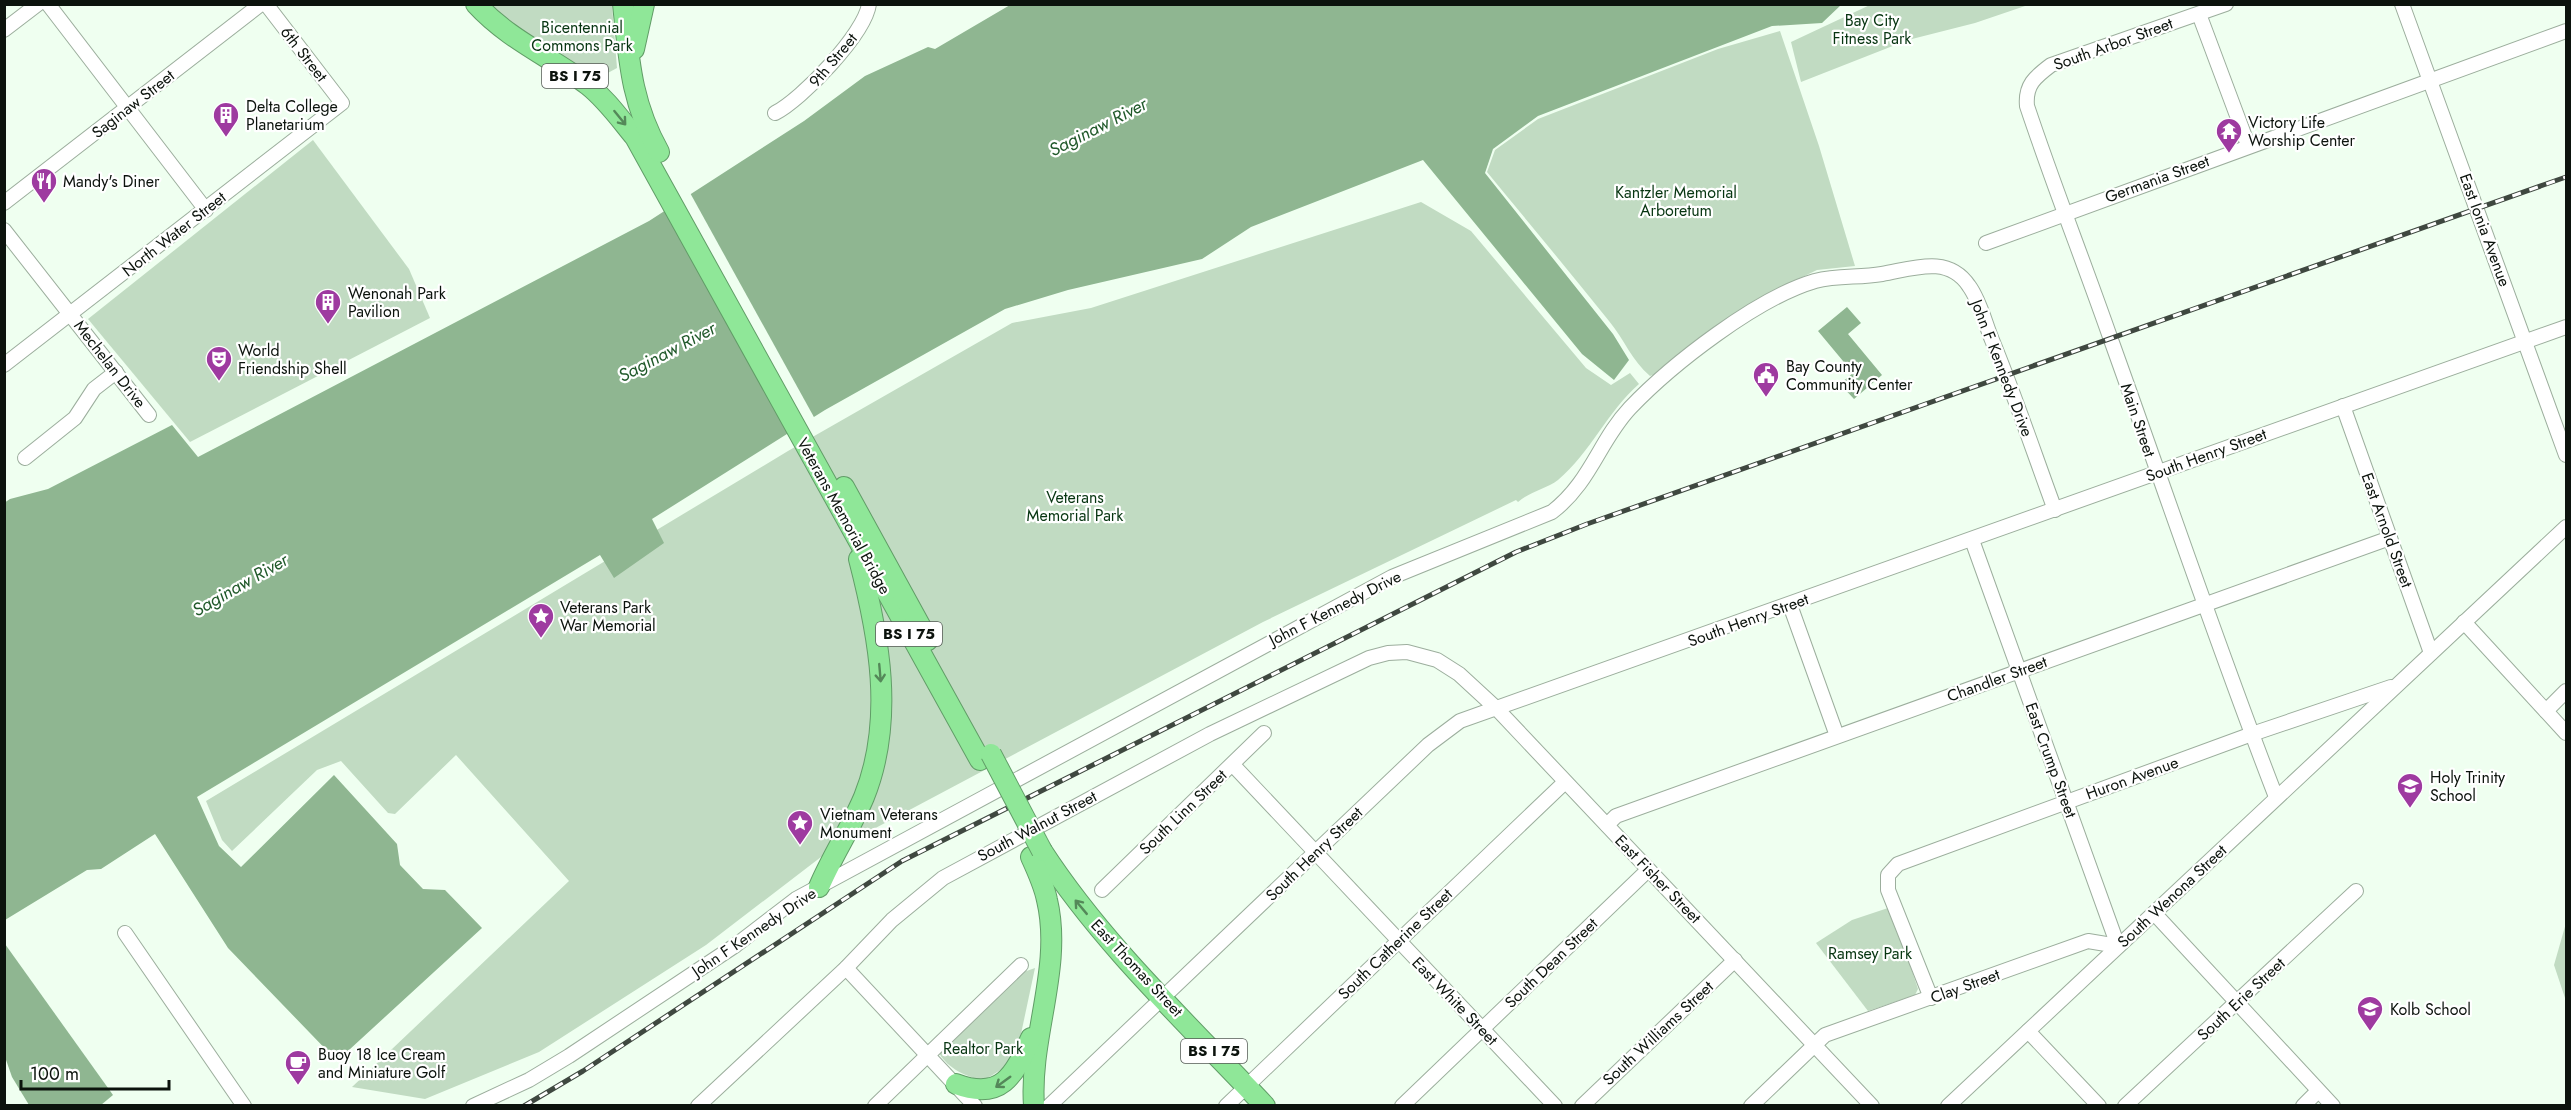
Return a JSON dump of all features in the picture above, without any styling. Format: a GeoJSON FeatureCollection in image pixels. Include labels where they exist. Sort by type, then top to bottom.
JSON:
{"type":"FeatureCollection","features":[{"type":"Feature","properties":{"kind":"highway","name":"Veterans Memorial Bridge"},"geometry":{"type":"LineString","coordinates":[[476,4],[507,33],[572,74],[605,100],[658,165],[985,757],[1036,854],[1050,920],[1050,960],[1034,1061],[1034,1106]]}},
{"type":"Feature","properties":{"kind":"highway","name":"Veterans Memorial Bridge"},"geometry":{"type":"LineString","coordinates":[[623,4],[632,85],[658,165]]}},
{"type":"Feature","properties":{"kind":"highway"},"geometry":{"type":"LineString","coordinates":[[632,85],[635,42],[644,4]]}},
{"type":"Feature","properties":{"kind":"highway","name":"Veterans Memorial Bridge"},"geometry":{"type":"LineString","coordinates":[[845,504],[852,533],[985,757]]}},
{"type":"Feature","properties":{"kind":"highway"},"geometry":{"type":"LineString","coordinates":[[819,887],[864,798],[872,773],[883,709],[873,618],[852,533]]}},
{"type":"Feature","properties":{"kind":"highway","name":"East Thomas Street"},"geometry":{"type":"LineString","coordinates":[[1036,854],[1081,907],[1265,1106]]}},
{"type":"Feature","properties":{"kind":"highway"},"geometry":{"type":"LineString","coordinates":[[956,1084],[973,1090],[985,1090],[996,1088],[1007,1080],[1016,1070],[1041,1014]]}},
{"type":"Feature","properties":{"kind":"street"},"geometry":{"type":"LineString","coordinates":[[4,30],[38,4]]}},
{"type":"Feature","properties":{"kind":"street"},"geometry":{"type":"LineString","coordinates":[[48,4],[206,210]]}},
{"type":"Feature","properties":{"kind":"street","name":"Saginaw Street"},"geometry":{"type":"LineString","coordinates":[[4,202],[261,4]]}},
{"type":"Feature","properties":{"kind":"street","name":"6th Street"},"geometry":{"type":"LineString","coordinates":[[266,4],[342,103]]}},
{"type":"Feature","properties":{"kind":"street","name":"9th Street"},"geometry":{"type":"LineString","coordinates":[[781,111],[806,90],[847,44],[865,19],[869,4]]}},
{"type":"Feature","properties":{"kind":"street","name":"South Arbor Street"},"geometry":{"type":"LineString","coordinates":[[2037,76],[2051,65],[2226,4]]}},
{"type":"Feature","properties":{"kind":"street","name":"East Ionia Avenue"},"geometry":{"type":"LineString","coordinates":[[2402,4],[2566,455]]}},
{"type":"Feature","properties":{"kind":"street"},"geometry":{"type":"LineString","coordinates":[[2199,14],[2248,145]]}},
{"type":"Feature","properties":{"kind":"street","name":"Germania Street"},"geometry":{"type":"LineString","coordinates":[[1986,243],[2248,145],[2566,31]]}},
{"type":"Feature","properties":{"kind":"street","name":"Main Street"},"geometry":{"type":"LineString","coordinates":[[2037,76],[2028,88],[2027,106],[2156,473],[2276,797]]}},
{"type":"Feature","properties":{"kind":"street","name":"North Water Street"},"geometry":{"type":"LineString","coordinates":[[4,365],[342,103]]}},
{"type":"Feature","properties":{"kind":"street","name":"Mechelan Drive"},"geometry":{"type":"LineString","coordinates":[[4,230],[149,415]]}},
{"type":"Feature","properties":{"kind":"street","name":"John F Kennedy Drive"},"geometry":{"type":"LineString","coordinates":[[473,1106],[529,1080],[569,1056],[736,945],[796,899],[1392,577],[1552,512],[1571,497],[1619,420],[1651,389],[1697,350],[1739,321],[1793,289],[1814,281],[1841,275],[1885,273],[1921,265],[1940,265],[1969,285],[2007,375],[2055,510]]}},
{"type":"Feature","properties":{"kind":"street","name":"South Henry Street"},"geometry":{"type":"LineString","coordinates":[[1048,1106],[1444,732],[1460,721],[2566,327]]}},
{"type":"Feature","properties":{"kind":"street"},"geometry":{"type":"LineString","coordinates":[[25,458],[75,418],[94,389],[116,372]]}},
{"type":"Feature","properties":{"kind":"street","name":"East Arnold Street"},"geometry":{"type":"LineString","coordinates":[[2343,406],[2431,653]]}},
{"type":"Feature","properties":{"kind":"street"},"geometry":{"type":"LineString","coordinates":[[2431,653],[2566,527]]}},
{"type":"Feature","properties":{"kind":"street","name":"Chandler Street"},"geometry":{"type":"LineString","coordinates":[[1607,825],[1616,816],[2390,538]]}},
{"type":"Feature","properties":{"kind":"street","name":"East Crump Street"},"geometry":{"type":"LineString","coordinates":[[1972,540],[2118,946]]}},
{"type":"Feature","properties":{"kind":"street"},"geometry":{"type":"LineString","coordinates":[[1790,604],[1837,736]]}},
{"type":"Feature","properties":{"kind":"street"},"geometry":{"type":"LineString","coordinates":[[2464,622],[2566,733]]}},
{"type":"Feature","properties":{"kind":"street","name":"South Walnut Street"},"geometry":{"type":"LineString","coordinates":[[698,1106],[846,968],[892,920],[943,878],[1210,734],[1369,658],[1388,652],[1407,652],[1437,660]]}},
{"type":"Feature","properties":{"kind":"street","name":"South Wenona Street"},"geometry":{"type":"LineString","coordinates":[[1948,1106],[2431,653]]}},
{"type":"Feature","properties":{"kind":"street","name":"East Fisher Street"},"geometry":{"type":"LineString","coordinates":[[1437,660],[1459,674],[1497,709],[1872,1106]]}},
{"type":"Feature","properties":{"kind":"street","name":"Huron Avenue"},"geometry":{"type":"LineString","coordinates":[[1931,998],[1888,890],[1888,875],[1892,869],[1907,859],[2252,734],[2396,686]]}},
{"type":"Feature","properties":{"kind":"street"},"geometry":{"type":"LineString","coordinates":[[2546,711],[2566,691]]}},
{"type":"Feature","properties":{"kind":"street","name":"South Linn Street"},"geometry":{"type":"LineString","coordinates":[[1102,890],[1264,733]]}},
{"type":"Feature","properties":{"kind":"street","name":"East White Street"},"geometry":{"type":"LineString","coordinates":[[1233,765],[1555,1106]]}},
{"type":"Feature","properties":{"kind":"street","name":"South Catherine Street"},"geometry":{"type":"LineString","coordinates":[[1226,1106],[1565,782]]}},
{"type":"Feature","properties":{"kind":"street","name":"South Dean Street"},"geometry":{"type":"LineString","coordinates":[[1402,1106],[1648,870]]}},
{"type":"Feature","properties":{"kind":"street","name":"South Erie Street"},"geometry":{"type":"LineString","coordinates":[[2125,1106],[2356,891]]}},
{"type":"Feature","properties":{"kind":"street"},"geometry":{"type":"LineString","coordinates":[[2154,914],[2333,1106]]}},
{"type":"Feature","properties":{"kind":"street"},"geometry":{"type":"LineString","coordinates":[[125,933],[244,1106]]}},
{"type":"Feature","properties":{"kind":"street","name":"Clay Street"},"geometry":{"type":"LineString","coordinates":[[1751,1106],[1825,1035],[2088,941],[2118,946]]}},
{"type":"Feature","properties":{"kind":"street","name":"South Williams Street"},"geometry":{"type":"LineString","coordinates":[[1582,1106],[1735,960]]}},
{"type":"Feature","properties":{"kind":"street"},"geometry":{"type":"LineString","coordinates":[[875,1106],[1021,965]]}},
{"type":"Feature","properties":{"kind":"street"},"geometry":{"type":"LineString","coordinates":[[846,968],[975,1106]]}},
{"type":"Feature","properties":{"kind":"street"},"geometry":{"type":"LineString","coordinates":[[2028,1031],[2099,1106]]}},
{"type":"Feature","properties":{"kind":"street"},"geometry":{"type":"LineString","coordinates":[[2302,1106],[2318,1091]]}},
{"type":"Feature","properties":{"kind":"green space","name":"Bicentennial Commons Park"},"geometry":{"type":"Polygon","coordinates":[[[485,4],[612,5],[617,68],[593,81],[485,4]]]}},
{"type":"Feature","properties":{"kind":"green space","name":"Bay City Fitness Park"},"geometry":{"type":"Polygon","coordinates":[[[1872,4],[2028,5],[1975,23],[1908,40],[1801,82],[1791,42],[1872,4]]]}},
{"type":"Feature","properties":{"kind":"green space","name":"Kantzler Memorial Arboretum"},"geometry":{"type":"Polygon","coordinates":[[[1780,31],[1819,146],[1855,266],[1817,270],[1771,292],[1732,315],[1660,372],[1650,376],[1638,364],[1609,321],[1487,172],[1495,150],[1538,119],[1718,49],[1780,31]]]}},
{"type":"Feature","properties":{"kind":"green space"},"geometry":{"type":"Polygon","coordinates":[[[313,140],[409,269],[430,318],[190,442],[88,319],[313,140]]]}},
{"type":"Feature","properties":{"kind":"green space","name":"Veterans Memorial Park"},"geometry":{"type":"Polygon","coordinates":[[[1421,202],[1471,231],[1586,368],[1611,385],[1630,373],[1639,384],[1618,407],[1580,457],[1558,480],[1518,502],[1516,500],[1263,622],[821,857],[706,945],[539,1052],[425,1099],[352,1087],[569,881],[456,755],[395,814],[388,813],[341,761],[317,770],[232,851],[222,840],[206,801],[788,451],[1012,323],[1091,308],[1421,202]]]}},
{"type":"Feature","properties":{"kind":"green space","name":"Ramsey Park"},"geometry":{"type":"Polygon","coordinates":[[[1891,907],[1918,989],[1915,995],[1868,1011],[1816,943],[1852,920],[1891,907]]]}},
{"type":"Feature","properties":{"kind":"green space"},"geometry":{"type":"Polygon","coordinates":[[[2566,923],[2566,1001],[2554,965],[2566,923]]]}},
{"type":"Feature","properties":{"kind":"green space","name":"Realtor Park"},"geometry":{"type":"Polygon","coordinates":[[[1035,968],[1018,1048],[1002,1069],[983,1081],[952,1068],[939,1053],[1021,973],[1035,968]]]}},
{"type":"Feature","properties":{"kind":"water","name":"Saginaw River"},"geometry":{"type":"Polygon","coordinates":[[[1010,5],[1841,5],[1822,23],[1772,26],[1538,116],[1493,149],[1485,173],[1613,334],[1629,360],[1614,380],[1582,354],[1423,160],[1251,227],[1202,259],[1068,290],[1005,309],[825,410],[652,519],[664,543],[614,578],[600,555],[197,797],[219,846],[241,867],[334,775],[397,844],[400,865],[423,889],[445,890],[482,928],[337,1061],[228,948],[155,834],[101,869],[87,870],[5,920],[4,503],[10,499],[48,489],[172,425],[198,457],[649,221],[804,121],[865,76],[928,47],[935,49],[1010,5]]]}},
{"type":"Feature","properties":{"kind":"water"},"geometry":{"type":"Polygon","coordinates":[[[1847,307],[1861,323],[1848,334],[1882,375],[1854,399],[1840,384],[1853,373],[1818,331],[1847,307]]]}},
{"type":"Feature","properties":{"kind":"water"},"geometry":{"type":"Polygon","coordinates":[[[5,944],[113,1095],[101,1105],[29,1105],[12,1077],[5,1057],[5,944]]]}},
{"type":"Feature","properties":{"kind":"pier"},"geometry":{"type":"Polygon","coordinates":[[[689,191],[815,419],[789,435],[664,208],[689,191]]]}},
{"type":"Feature","properties":{"kind":"railway"},"geometry":{"type":"LineString","coordinates":[[524,1106],[583,1071],[902,861],[1516,552],[1587,524],[2566,177]]}},
{"type":"Feature","properties":{"kind":"place","name":"Delta College Planetarium"},"geometry":{"type":"Point","coordinates":[226,138]}},
{"type":"Feature","properties":{"kind":"place","name":"Victory Life Worship Center"},"geometry":{"type":"Point","coordinates":[2229,154]}},
{"type":"Feature","properties":{"kind":"place","name":"Mandy's Diner"},"geometry":{"type":"Point","coordinates":[44,204]}},
{"type":"Feature","properties":{"kind":"place","name":"Wenonah Park Pavilion"},"geometry":{"type":"Point","coordinates":[328,325]}},
{"type":"Feature","properties":{"kind":"place","name":"World Friendship Shell"},"geometry":{"type":"Point","coordinates":[219,382]}},
{"type":"Feature","properties":{"kind":"place","name":"Bay County Community Center"},"geometry":{"type":"Point","coordinates":[1766,398]}},
{"type":"Feature","properties":{"kind":"place","name":"Veterans Park War Memorial"},"geometry":{"type":"Point","coordinates":[541,639]}},
{"type":"Feature","properties":{"kind":"place","name":"Holy Trinity School"},"geometry":{"type":"Point","coordinates":[2410,809]}},
{"type":"Feature","properties":{"kind":"place","name":"Vietnam Veterans Monument"},"geometry":{"type":"Point","coordinates":[800,846]}},
{"type":"Feature","properties":{"kind":"place","name":"Kolb School"},"geometry":{"type":"Point","coordinates":[2370,1032]}},
{"type":"Feature","properties":{"kind":"place","name":"Buoy 18 Ice Cream and Miniature Golf"},"geometry":{"type":"Point","coordinates":[298,1086]}}]}
